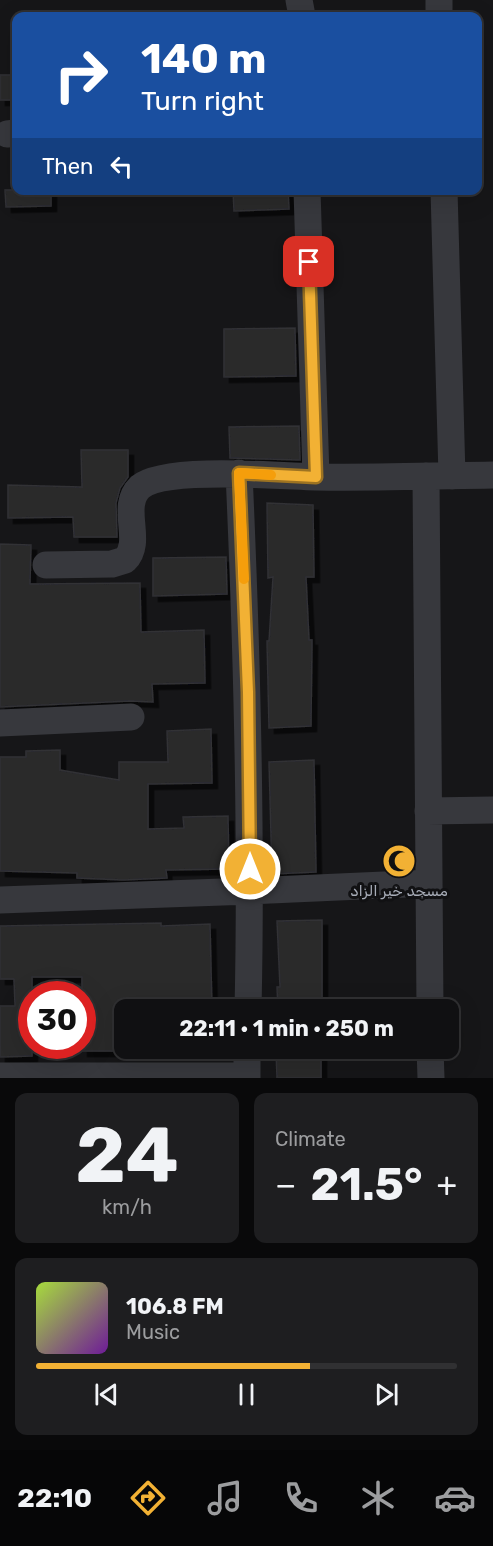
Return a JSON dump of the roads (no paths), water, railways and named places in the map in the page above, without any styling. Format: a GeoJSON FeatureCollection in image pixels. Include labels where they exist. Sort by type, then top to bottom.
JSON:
{"type":"FeatureCollection","features":[{"type":"Feature","properties":{"kind":"street"},"geometry":{"type":"LineString","coordinates":[[308,195],[316,477]]}},
{"type":"Feature","properties":{"kind":"street"},"geometry":{"type":"LineString","coordinates":[[430,999],[428,811],[439,476],[444,195]]}},
{"type":"Feature","properties":{"kind":"street"},"geometry":{"type":"LineString","coordinates":[[239,473],[248,692],[250,891],[248,999]]}},
{"type":"Feature","properties":{"kind":"street"},"geometry":{"type":"LineString","coordinates":[[46,566],[112,564],[125,560],[132,549],[131,502],[141,487],[160,478],[239,473],[316,477],[493,475]]}},
{"type":"Feature","properties":{"kind":"street"},"geometry":{"type":"LineString","coordinates":[[0,723],[131,717]]}},
{"type":"Feature","properties":{"kind":"street"},"geometry":{"type":"LineString","coordinates":[[428,811],[493,810]]}},
{"type":"Feature","properties":{"kind":"street"},"geometry":{"type":"LineString","coordinates":[[0,900],[429,883]]}},
{"type":"Feature","properties":{"kind":"street"},"geometry":{"type":"LineString","coordinates":[[0,1076],[247,1077],[247,1059]]}},
{"type":"Feature","properties":{"kind":"street"},"geometry":{"type":"LineString","coordinates":[[430,1059],[431,1078]]}},
{"type":"Feature","properties":{"kind":"place","name":"مسجد خير الزاد"},"geometry":{"type":"Point","coordinates":[399,861]}}]}
